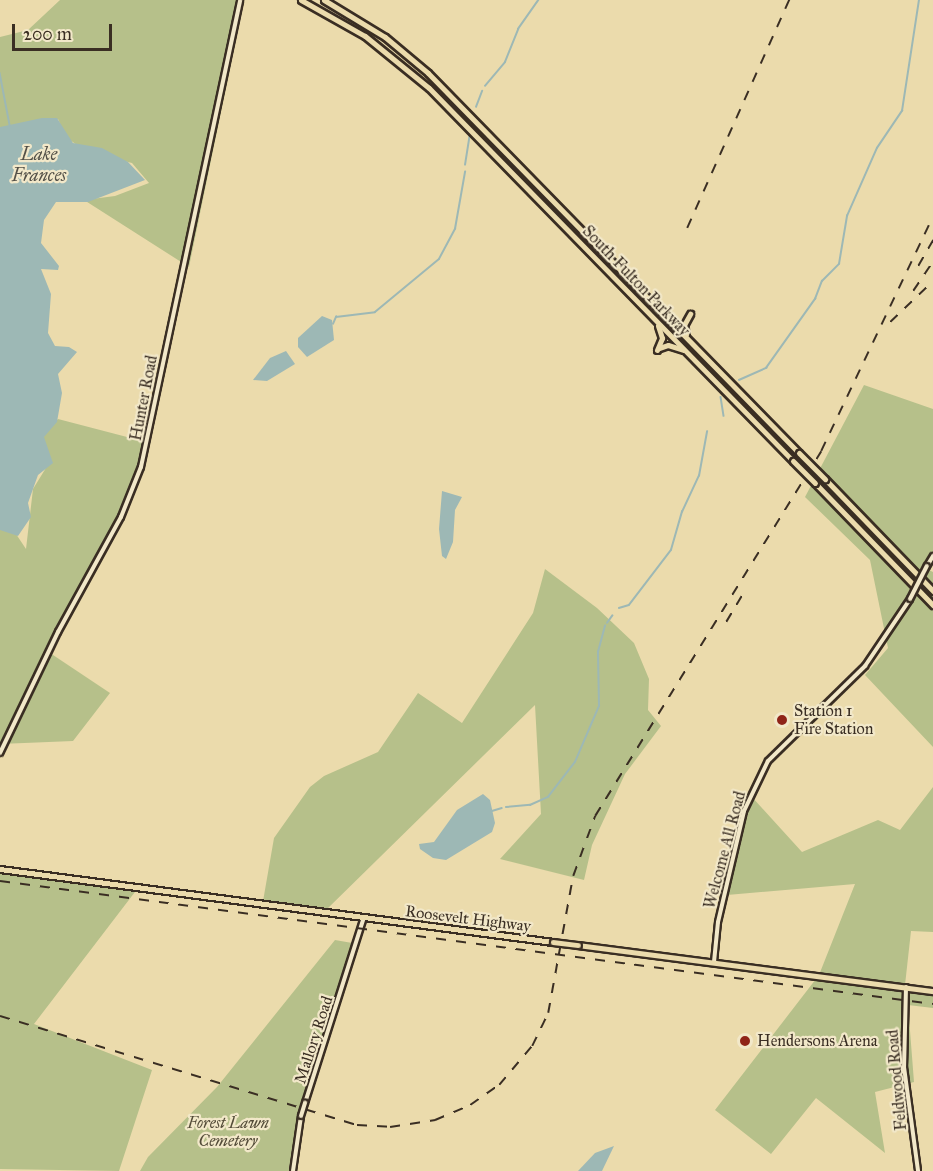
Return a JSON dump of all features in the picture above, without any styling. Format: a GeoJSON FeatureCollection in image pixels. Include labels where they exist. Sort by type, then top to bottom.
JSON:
{"type":"FeatureCollection","features":[{"type":"Feature","properties":{"kind":"highway","name":"South Fulton Parkway"},"geometry":{"type":"LineString","coordinates":[[301,0],[365,36],[407,68],[933,605]]}},
{"type":"Feature","properties":{"kind":"highway","name":"South Fulton Parkway"},"geometry":{"type":"LineString","coordinates":[[324,0],[379,33],[428,73],[933,591]]}},
{"type":"Feature","properties":{"kind":"highway"},"geometry":{"type":"LineString","coordinates":[[648,312],[662,333],[657,350],[672,345],[690,356]]}},
{"type":"Feature","properties":{"kind":"highway"},"geometry":{"type":"LineString","coordinates":[[666,317],[678,320],[690,314],[683,327],[688,339]]}},
{"type":"Feature","properties":{"kind":"main road","name":"Roosevelt Highway"},"geometry":{"type":"LineString","coordinates":[[0,869],[933,991]]}},
{"type":"Feature","properties":{"kind":"street","name":"Hunter Road"},"geometry":{"type":"LineString","coordinates":[[0,753],[54,640],[113,535],[141,467],[240,0]]}},
{"type":"Feature","properties":{"kind":"street","name":"Welcome All Road"},"geometry":{"type":"LineString","coordinates":[[714,962],[718,922],[744,811],[768,761],[860,672],[910,599],[933,556]]}},
{"type":"Feature","properties":{"kind":"street","name":"Mallory Road"},"geometry":{"type":"LineString","coordinates":[[293,1171],[301,1116],[364,917]]}},
{"type":"Feature","properties":{"kind":"street","name":"Feldwood Road"},"geometry":{"type":"LineString","coordinates":[[906,987],[904,1067],[918,1171]]}},
{"type":"Feature","properties":{"kind":"green space"},"geometry":{"type":"Polygon","coordinates":[[[60,0],[244,0],[189,267],[84,200],[115,196],[149,183],[132,163],[112,158],[104,150],[85,151],[66,137],[58,119],[0,129],[0,37],[28,30],[60,0]]]}},
{"type":"Feature","properties":{"kind":"green space"},"geometry":{"type":"Polygon","coordinates":[[[864,385],[933,409],[933,563],[929,570],[933,572],[933,747],[865,675],[888,648],[870,560],[805,497],[864,385]]]}},
{"type":"Feature","properties":{"kind":"green space"},"geometry":{"type":"Polygon","coordinates":[[[58,419],[150,443],[121,519],[50,653],[110,693],[73,741],[0,744],[0,510],[26,549],[33,489],[49,463],[42,436],[58,419]]]}},
{"type":"Feature","properties":{"kind":"green space"},"geometry":{"type":"Polygon","coordinates":[[[545,569],[597,608],[634,643],[649,679],[648,710],[661,726],[625,774],[592,845],[584,880],[500,859],[541,814],[535,705],[325,911],[262,907],[274,838],[310,787],[324,776],[378,752],[418,693],[462,723],[533,613],[545,569]]]}},
{"type":"Feature","properties":{"kind":"green space"},"geometry":{"type":"Polygon","coordinates":[[[933,787],[933,932],[911,931],[905,985],[933,988],[933,1008],[908,1005],[914,1082],[875,1092],[885,1153],[816,1098],[771,1154],[715,1110],[819,975],[855,884],[727,895],[736,844],[752,797],[802,852],[878,820],[900,830],[933,787]]]}},
{"type":"Feature","properties":{"kind":"green space"},"geometry":{"type":"Polygon","coordinates":[[[0,867],[138,888],[34,1024],[152,1070],[119,1171],[0,1169],[0,867]]]}},
{"type":"Feature","properties":{"kind":"green space","name":"Forest Lawn Cemetery"},"geometry":{"type":"Polygon","coordinates":[[[335,940],[358,944],[304,1113],[298,1112],[289,1171],[140,1171],[148,1157],[217,1087],[335,940]]]}},
{"type":"Feature","properties":{"kind":"water","name":"Lake Frances"},"geometry":{"type":"Polygon","coordinates":[[[42,118],[57,118],[73,143],[102,148],[128,162],[145,180],[88,202],[56,202],[44,220],[41,243],[59,266],[58,270],[41,269],[51,294],[48,333],[55,346],[69,347],[77,352],[58,374],[62,393],[57,422],[44,437],[53,463],[38,475],[28,503],[31,517],[18,536],[0,530],[0,127],[42,118]]]}},
{"type":"Feature","properties":{"kind":"water"},"geometry":{"type":"Polygon","coordinates":[[[322,316],[332,320],[334,340],[307,357],[298,347],[298,338],[322,316]]]}},
{"type":"Feature","properties":{"kind":"water"},"geometry":{"type":"Polygon","coordinates":[[[286,351],[295,364],[267,381],[253,380],[270,358],[286,351]]]}},
{"type":"Feature","properties":{"kind":"water"},"geometry":{"type":"Polygon","coordinates":[[[442,491],[462,497],[455,510],[453,542],[446,559],[442,556],[439,529],[442,491]]]}},
{"type":"Feature","properties":{"kind":"water"},"geometry":{"type":"Polygon","coordinates":[[[483,794],[490,800],[495,823],[492,832],[446,860],[433,858],[420,849],[419,844],[434,842],[457,810],[483,794]]]}},
{"type":"Feature","properties":{"kind":"water"},"geometry":{"type":"Polygon","coordinates":[[[614,1146],[602,1171],[578,1171],[595,1153],[614,1146]]]}},
{"type":"Feature","properties":{"kind":"waterway"},"geometry":{"type":"LineString","coordinates":[[485,86],[505,62],[518,29],[538,0]]}},
{"type":"Feature","properties":{"kind":"waterway"},"geometry":{"type":"LineString","coordinates":[[739,380],[766,368],[815,299],[822,281],[839,264],[847,216],[877,148],[902,111],[919,0]]}},
{"type":"Feature","properties":{"kind":"waterway"},"geometry":{"type":"LineString","coordinates":[[0,73],[10,125]]}},
{"type":"Feature","properties":{"kind":"waterway"},"geometry":{"type":"LineString","coordinates":[[476,107],[482,91]]}},
{"type":"Feature","properties":{"kind":"waterway"},"geometry":{"type":"LineString","coordinates":[[465,165],[470,133]]}},
{"type":"Feature","properties":{"kind":"waterway"},"geometry":{"type":"LineString","coordinates":[[333,324],[336,317],[375,312],[439,259],[455,229],[465,172]]}},
{"type":"Feature","properties":{"kind":"waterway"},"geometry":{"type":"LineString","coordinates":[[721,397],[724,416]]}},
{"type":"Feature","properties":{"kind":"waterway"},"geometry":{"type":"LineString","coordinates":[[619,608],[629,605],[671,550],[682,512],[699,476],[707,432]]}},
{"type":"Feature","properties":{"kind":"waterway"},"geometry":{"type":"LineString","coordinates":[[607,623],[612,616]]}},
{"type":"Feature","properties":{"kind":"waterway"},"geometry":{"type":"LineString","coordinates":[[506,807],[530,805],[548,797],[575,762],[599,706],[598,652],[605,626]]}},
{"type":"Feature","properties":{"kind":"waterway"},"geometry":{"type":"LineString","coordinates":[[492,811],[502,808]]}},
{"type":"Feature","properties":{"kind":"railway"},"geometry":{"type":"LineString","coordinates":[[687,228],[789,0]]}},
{"type":"Feature","properties":{"kind":"railway"},"geometry":{"type":"LineString","coordinates":[[0,1016],[357,1125],[390,1127],[435,1120],[470,1105],[499,1085],[532,1046],[548,1013],[573,876],[595,816],[821,451],[933,216]]}},
{"type":"Feature","properties":{"kind":"railway"},"geometry":{"type":"LineString","coordinates":[[918,266],[933,240]]}},
{"type":"Feature","properties":{"kind":"railway"},"geometry":{"type":"LineString","coordinates":[[913,291],[933,261]]}},
{"type":"Feature","properties":{"kind":"railway"},"geometry":{"type":"LineString","coordinates":[[890,322],[933,281]]}},
{"type":"Feature","properties":{"kind":"railway"},"geometry":{"type":"LineString","coordinates":[[726,622],[743,594]]}},
{"type":"Feature","properties":{"kind":"railway"},"geometry":{"type":"LineString","coordinates":[[0,881],[933,1004]]}},
{"type":"Feature","properties":{"kind":"place","name":"Station 1 Fire Station"},"geometry":{"type":"Point","coordinates":[782,720]}},
{"type":"Feature","properties":{"kind":"place","name":"Hendersons Arena"},"geometry":{"type":"Point","coordinates":[745,1041]}}]}
